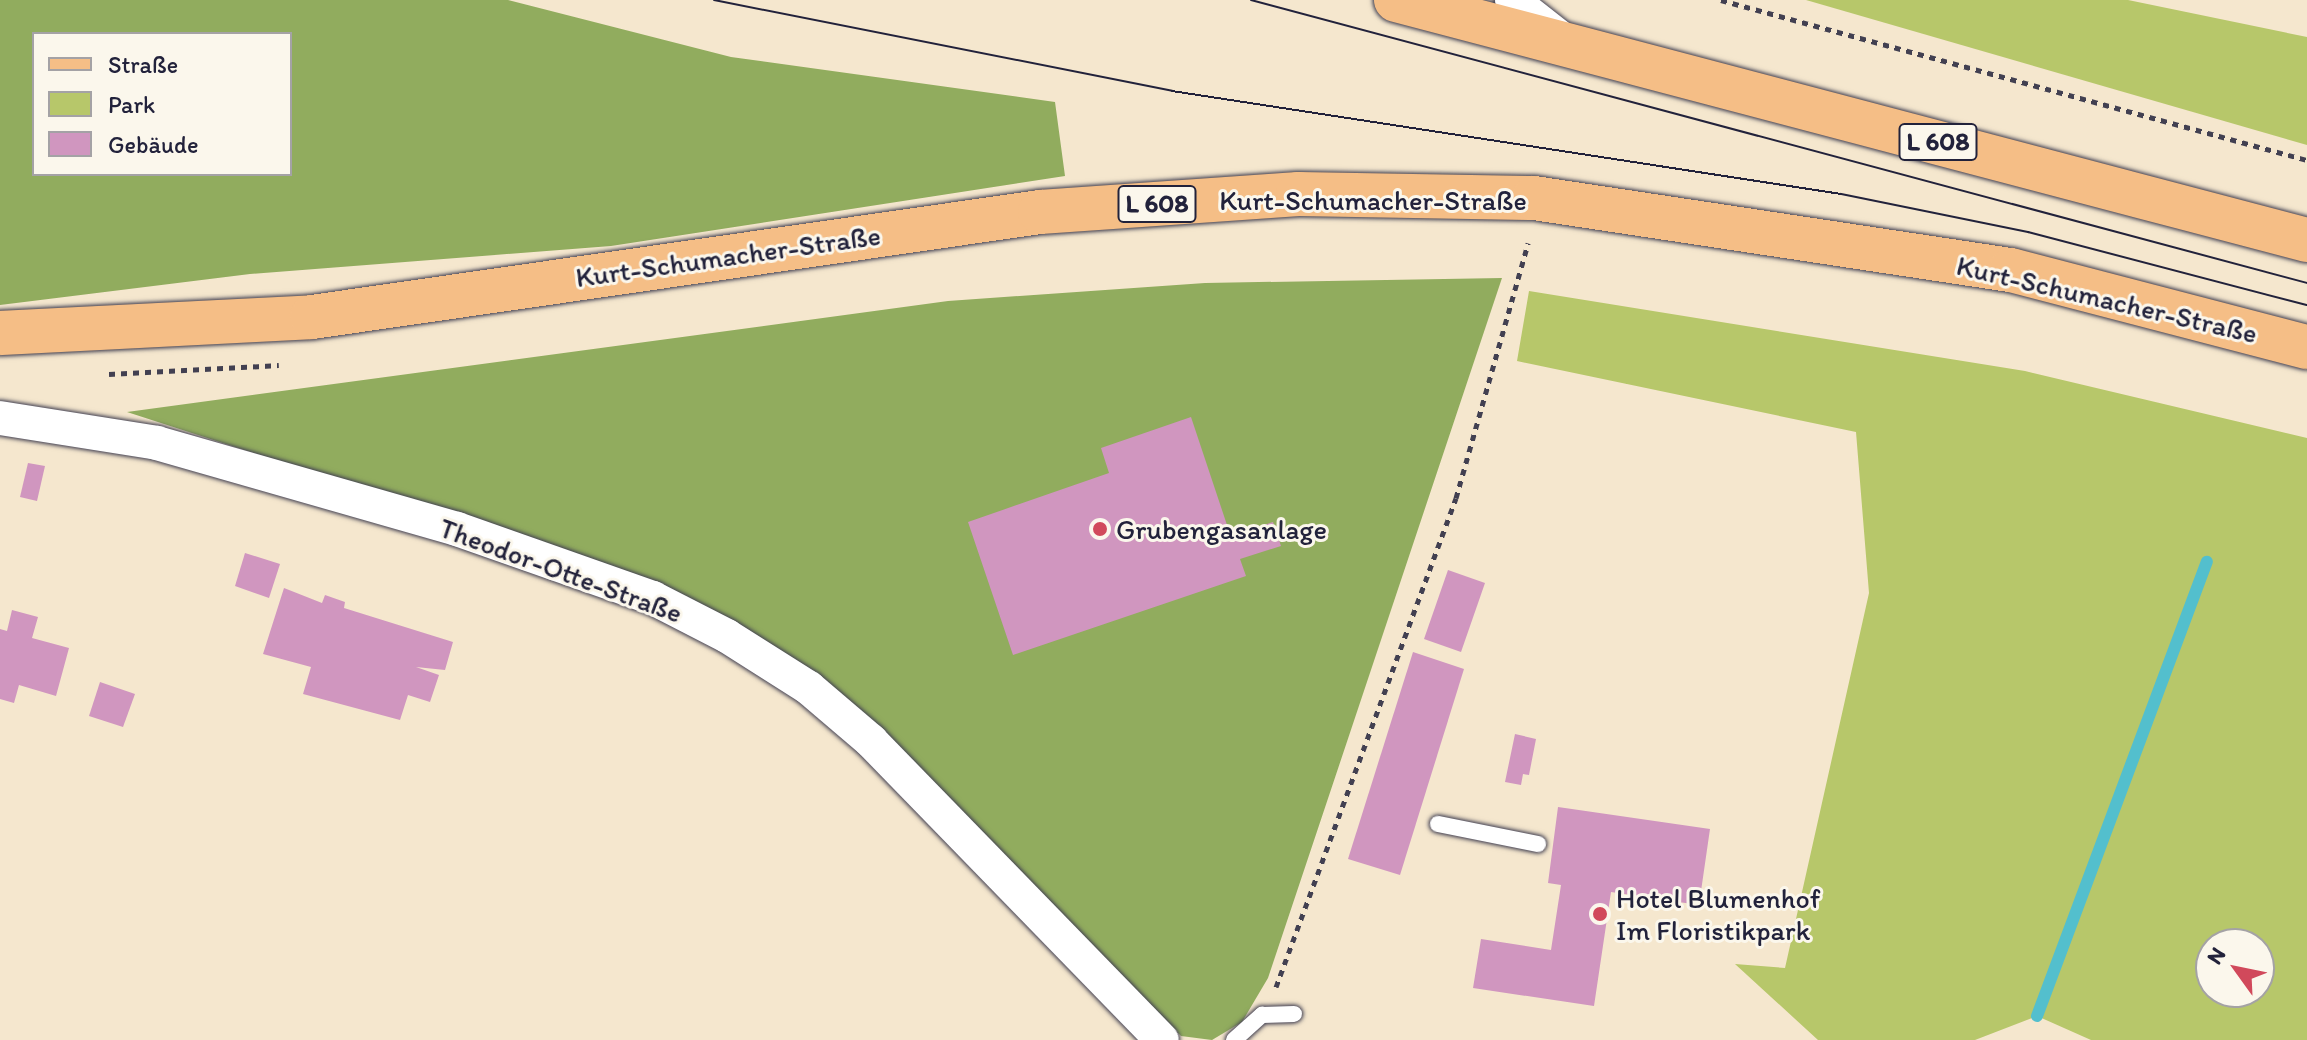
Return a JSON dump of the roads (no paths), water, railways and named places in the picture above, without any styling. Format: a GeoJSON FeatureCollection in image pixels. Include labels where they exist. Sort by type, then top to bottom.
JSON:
{"type":"FeatureCollection","features":[{"type":"Feature","properties":{"kind":"main road","name":"L 608"},"geometry":{"type":"LineString","coordinates":[[1396,0],[2307,240]]}},
{"type":"Feature","properties":{"kind":"main road","name":"Kurt-Schumacher-Straße"},"geometry":{"type":"LineString","coordinates":[[0,333],[312,317],[1040,212],[1298,194],[1564,202],[2011,270],[2307,347]]}},
{"type":"Feature","properties":{"kind":"street"},"geometry":{"type":"LineString","coordinates":[[1512,0],[1569,44]]}},
{"type":"Feature","properties":{"kind":"street","name":"Theodor-Otte-Straße"},"geometry":{"type":"LineString","coordinates":[[0,418],[157,443],[442,525],[653,598],[727,636],[809,688],[863,733],[1162,1040]]}},
{"type":"Feature","properties":{"kind":"lane"},"geometry":{"type":"LineString","coordinates":[[1438,824],[1538,844]]}},
{"type":"Feature","properties":{"kind":"lane"},"geometry":{"type":"LineString","coordinates":[[1234,1040],[1262,1015],[1294,1014]]}},
{"type":"Feature","properties":{"kind":"waterway"},"geometry":{"type":"LineString","coordinates":[[2037,1016],[2207,562]]}},
{"type":"Feature","properties":{"kind":"tram line"},"geometry":{"type":"LineString","coordinates":[[714,0],[1172,91],[1841,194],[2028,232],[2307,305]]}},
{"type":"Feature","properties":{"kind":"tram line"},"geometry":{"type":"LineString","coordinates":[[1251,0],[2307,283]]}},
{"type":"Feature","properties":{"kind":"place","name":"Grubengasanlage"},"geometry":{"type":"Point","coordinates":[1100,529]}},
{"type":"Feature","properties":{"kind":"place","name":"Hotel Blumenhof Im Floristikpark"},"geometry":{"type":"Point","coordinates":[1600,914]}}]}
